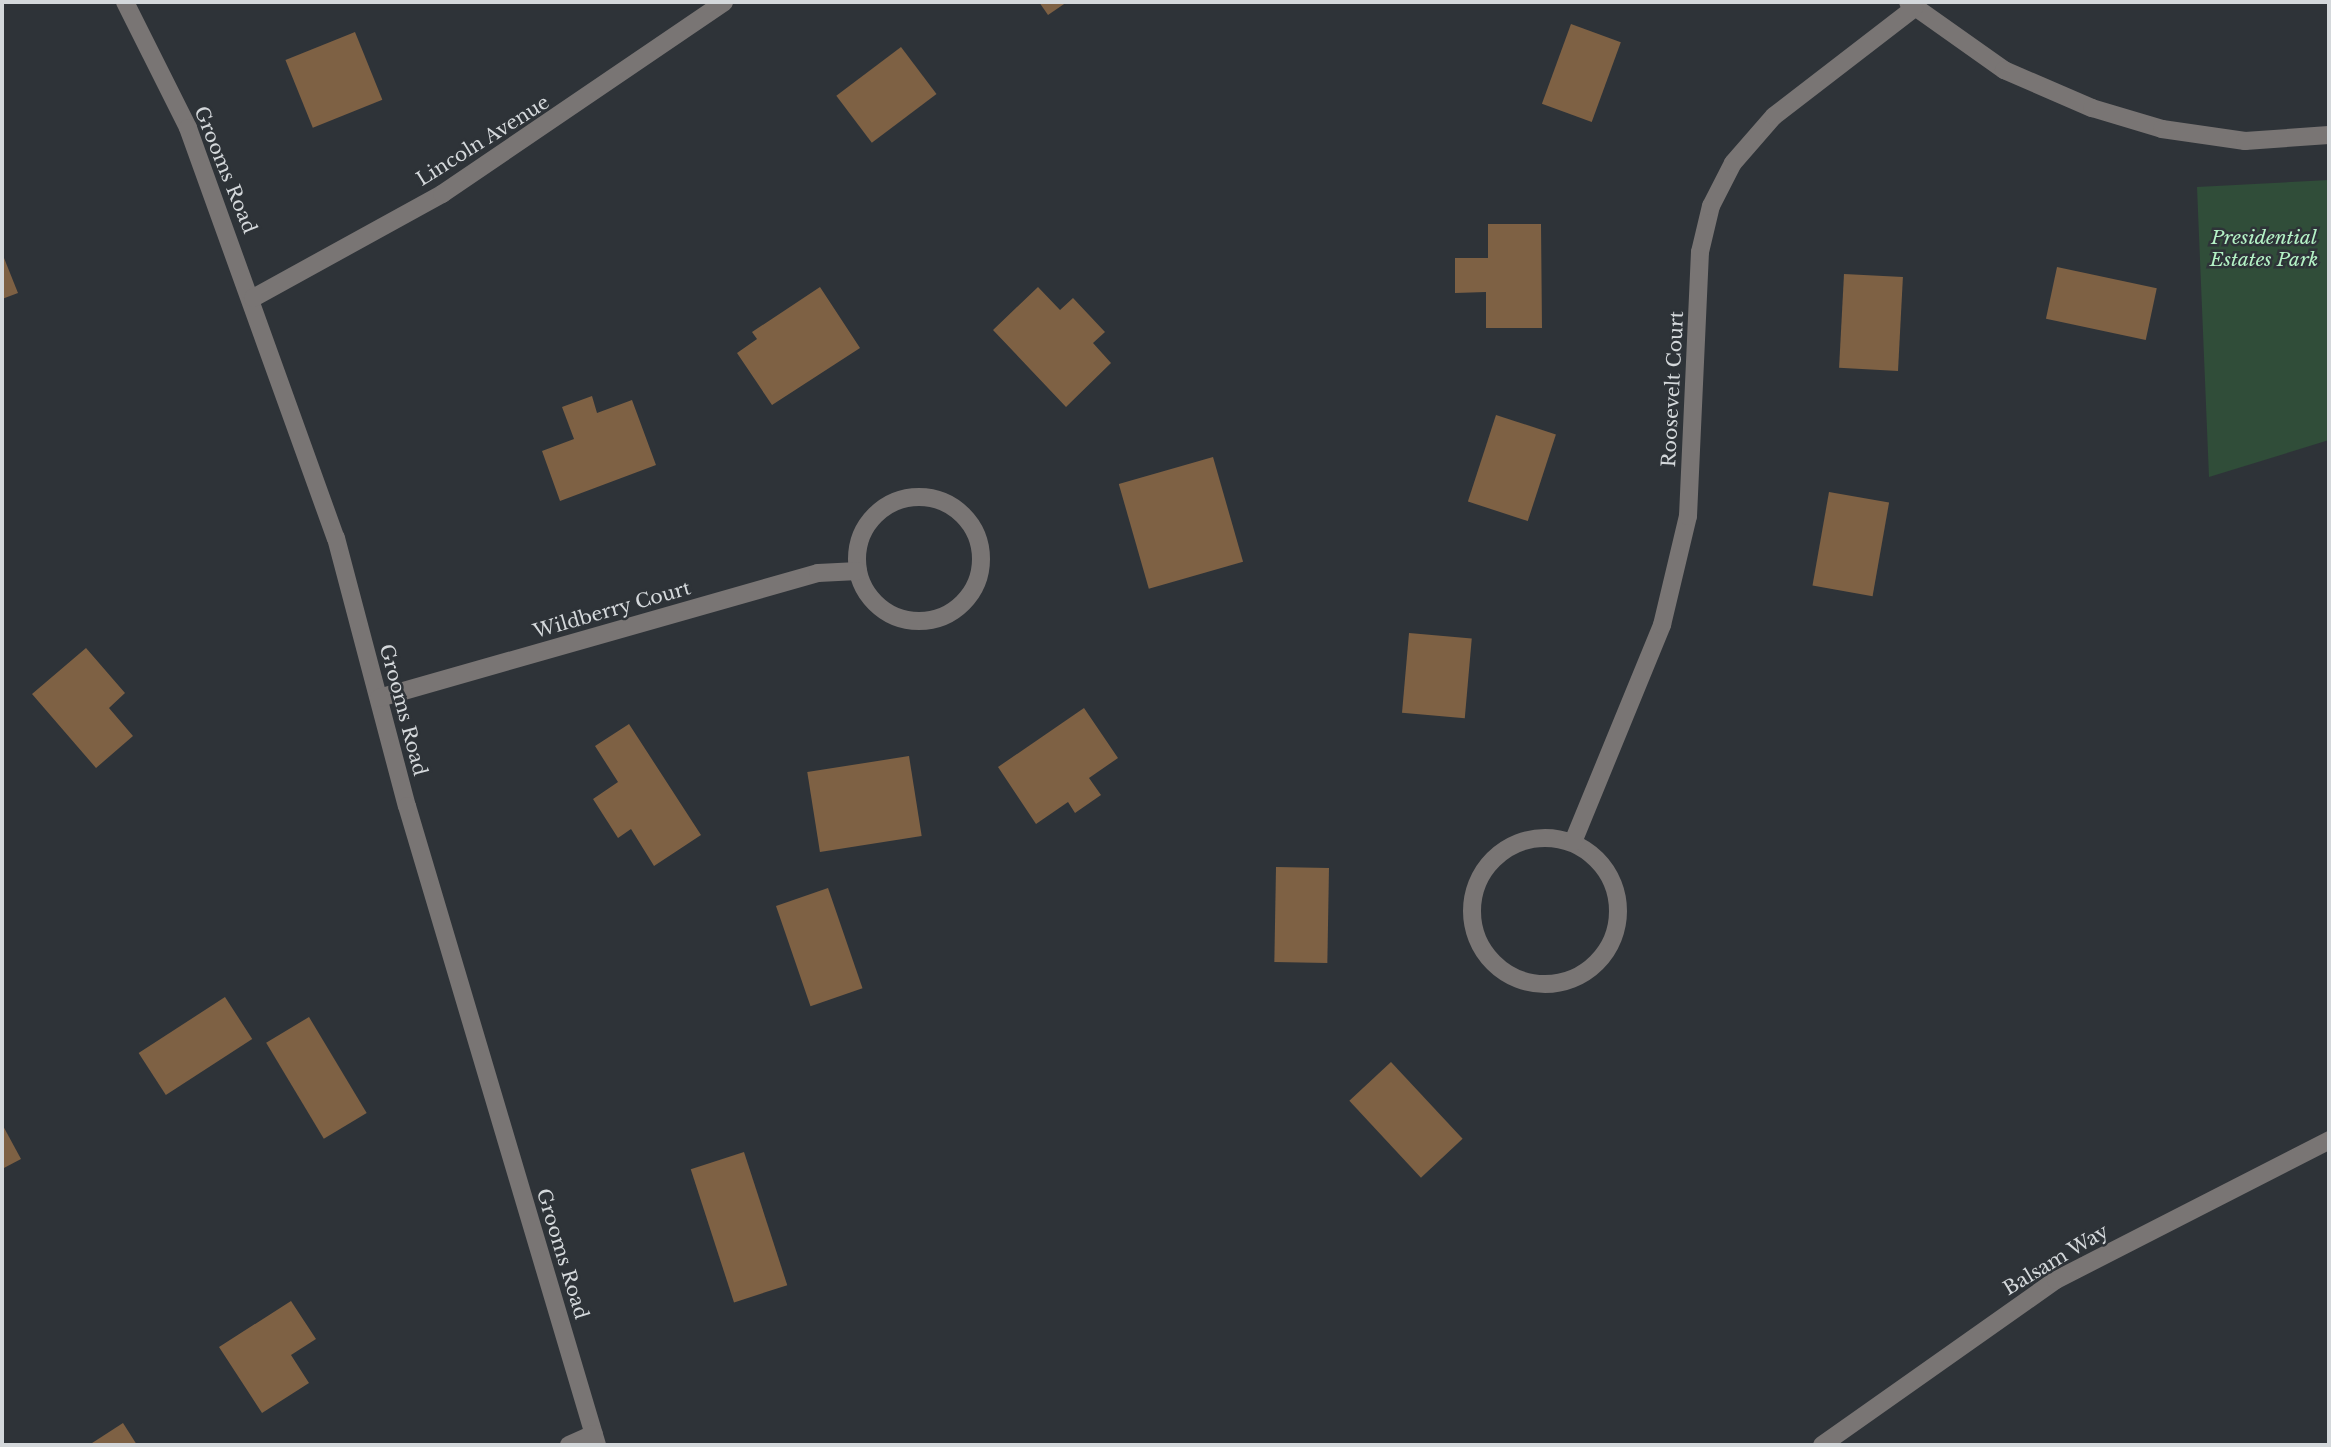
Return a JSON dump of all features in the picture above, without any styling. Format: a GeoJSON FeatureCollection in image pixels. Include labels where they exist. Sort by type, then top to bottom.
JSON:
{"type":"FeatureCollection","features":[{"type":"Feature","properties":{"kind":"street","name":"Grooms Road"},"geometry":{"type":"LineString","coordinates":[[125,2],[188,128],[253,298],[336,538],[379,698],[595,1440]]}},
{"type":"Feature","properties":{"kind":"street","name":"Lincoln Avenue"},"geometry":{"type":"LineString","coordinates":[[253,298],[442,194],[724,2]]}},
{"type":"Feature","properties":{"kind":"street"},"geometry":{"type":"LineString","coordinates":[[1911,5],[2004,70],[2092,108],[2162,129],[2245,141],[2329,135]]}},
{"type":"Feature","properties":{"kind":"street","name":"Roosevelt Court"},"geometry":{"type":"LineString","coordinates":[[1573,842],[1662,625],[1688,516],[1700,252],[1711,206],[1733,163],[1774,116],[1911,5]]}},
{"type":"Feature","properties":{"kind":"street"},"geometry":{"type":"LineString","coordinates":[[908,499],[951,506],[975,531],[981,548],[981,566],[968,598],[930,620],[888,613],[864,587],[858,571],[861,536],[870,520],[908,499]]}},
{"type":"Feature","properties":{"kind":"street","name":"Wildberry Court"},"geometry":{"type":"LineString","coordinates":[[379,698],[818,573],[858,571]]}},
{"type":"Feature","properties":{"kind":"street"},"geometry":{"type":"LineString","coordinates":[[1543,837],[1573,842],[1598,860],[1609,877],[1619,916],[1610,946],[1590,970],[1562,983],[1532,984],[1504,972],[1482,949],[1472,921],[1474,890],[1489,863],[1513,844],[1543,837]]}},
{"type":"Feature","properties":{"kind":"street","name":"Balsam Way"},"geometry":{"type":"LineString","coordinates":[[1822,1445],[2056,1280],[2329,1140]]}},
{"type":"Feature","properties":{"kind":"street"},"geometry":{"type":"LineString","coordinates":[[569,1445],[595,1440]]}},
{"type":"Feature","properties":{"kind":"green space","name":"Presidential Estates Park"},"geometry":{"type":"Polygon","coordinates":[[[2329,180],[2329,440],[2209,477],[2197,187],[2329,180]]]}},
{"type":"Feature","properties":{"kind":"building"},"geometry":{"type":"Polygon","coordinates":[[[1039,2],[1067,2],[1048,15],[1039,2]]]}},
{"type":"Feature","properties":{"kind":"building"},"geometry":{"type":"Polygon","coordinates":[[[1571,24],[1621,42],[1592,122],[1542,104],[1571,24]]]}},
{"type":"Feature","properties":{"kind":"building"},"geometry":{"type":"Polygon","coordinates":[[[355,32],[382,100],[313,128],[285,60],[355,32]]]}},
{"type":"Feature","properties":{"kind":"building"},"geometry":{"type":"Polygon","coordinates":[[[901,47],[937,94],[872,143],[836,96],[901,47]]]}},
{"type":"Feature","properties":{"kind":"building"},"geometry":{"type":"Polygon","coordinates":[[[1488,224],[1541,224],[1542,328],[1486,328],[1486,292],[1455,293],[1455,258],[1488,258],[1488,224]]]}},
{"type":"Feature","properties":{"kind":"building"},"geometry":{"type":"Polygon","coordinates":[[[2,253],[18,293],[2,299],[2,253]]]}},
{"type":"Feature","properties":{"kind":"building"},"geometry":{"type":"Polygon","coordinates":[[[2057,267],[2157,288],[2146,340],[2046,319],[2057,267]]]}},
{"type":"Feature","properties":{"kind":"building"},"geometry":{"type":"Polygon","coordinates":[[[1844,274],[1903,277],[1898,371],[1839,368],[1844,274]]]}},
{"type":"Feature","properties":{"kind":"building"},"geometry":{"type":"Polygon","coordinates":[[[820,287],[860,348],[772,405],[737,353],[757,339],[752,332],[820,287]]]}},
{"type":"Feature","properties":{"kind":"building"},"geometry":{"type":"Polygon","coordinates":[[[1038,287],[1060,310],[1073,298],[1105,332],[1093,343],[1111,363],[1066,407],[993,330],[1038,287]]]}},
{"type":"Feature","properties":{"kind":"building"},"geometry":{"type":"Polygon","coordinates":[[[592,396],[597,413],[632,400],[656,465],[560,501],[542,451],[574,439],[562,407],[592,396]]]}},
{"type":"Feature","properties":{"kind":"building"},"geometry":{"type":"Polygon","coordinates":[[[1496,415],[1556,434],[1528,521],[1468,502],[1496,415]]]}},
{"type":"Feature","properties":{"kind":"building"},"geometry":{"type":"Polygon","coordinates":[[[1213,457],[1243,562],[1149,589],[1119,484],[1213,457]]]}},
{"type":"Feature","properties":{"kind":"building"},"geometry":{"type":"Polygon","coordinates":[[[1829,492],[1889,503],[1873,596],[1813,586],[1829,492]]]}},
{"type":"Feature","properties":{"kind":"building"},"geometry":{"type":"Polygon","coordinates":[[[1409,633],[1472,638],[1465,718],[1402,713],[1409,633]]]}},
{"type":"Feature","properties":{"kind":"building"},"geometry":{"type":"Polygon","coordinates":[[[86,648],[125,693],[109,708],[133,736],[96,768],[32,694],[86,648]]]}},
{"type":"Feature","properties":{"kind":"building"},"geometry":{"type":"Polygon","coordinates":[[[1084,708],[1118,758],[1089,778],[1101,795],[1075,813],[1068,802],[1036,824],[998,767],[1084,708]]]}},
{"type":"Feature","properties":{"kind":"building"},"geometry":{"type":"Polygon","coordinates":[[[629,724],[701,835],[654,866],[631,829],[618,838],[593,799],[618,782],[595,746],[629,724]]]}},
{"type":"Feature","properties":{"kind":"building"},"geometry":{"type":"Polygon","coordinates":[[[909,756],[922,836],[820,852],[807,772],[909,756]]]}},
{"type":"Feature","properties":{"kind":"building"},"geometry":{"type":"Polygon","coordinates":[[[1276,867],[1329,868],[1327,963],[1274,962],[1276,867]]]}},
{"type":"Feature","properties":{"kind":"building"},"geometry":{"type":"Polygon","coordinates":[[[828,888],[863,988],[811,1006],[776,906],[828,888]]]}},
{"type":"Feature","properties":{"kind":"building"},"geometry":{"type":"Polygon","coordinates":[[[225,997],[252,1039],[166,1095],[139,1053],[225,997]]]}},
{"type":"Feature","properties":{"kind":"building"},"geometry":{"type":"Polygon","coordinates":[[[309,1017],[367,1113],[324,1139],[266,1043],[309,1017]]]}},
{"type":"Feature","properties":{"kind":"building"},"geometry":{"type":"Polygon","coordinates":[[[1391,1062],[1463,1139],[1421,1178],[1349,1101],[1391,1062]]]}},
{"type":"Feature","properties":{"kind":"building"},"geometry":{"type":"Polygon","coordinates":[[[2,1124],[21,1159],[2,1169],[2,1124]]]}},
{"type":"Feature","properties":{"kind":"building"},"geometry":{"type":"Polygon","coordinates":[[[744,1152],[787,1285],[734,1302],[691,1169],[744,1152]]]}},
{"type":"Feature","properties":{"kind":"building"},"geometry":{"type":"Polygon","coordinates":[[[291,1301],[316,1339],[291,1355],[309,1383],[262,1413],[219,1347],[291,1301]]]}},
{"type":"Feature","properties":{"kind":"building"},"geometry":{"type":"Polygon","coordinates":[[[123,1423],[137,1445],[89,1445],[123,1423]]]}}]}
